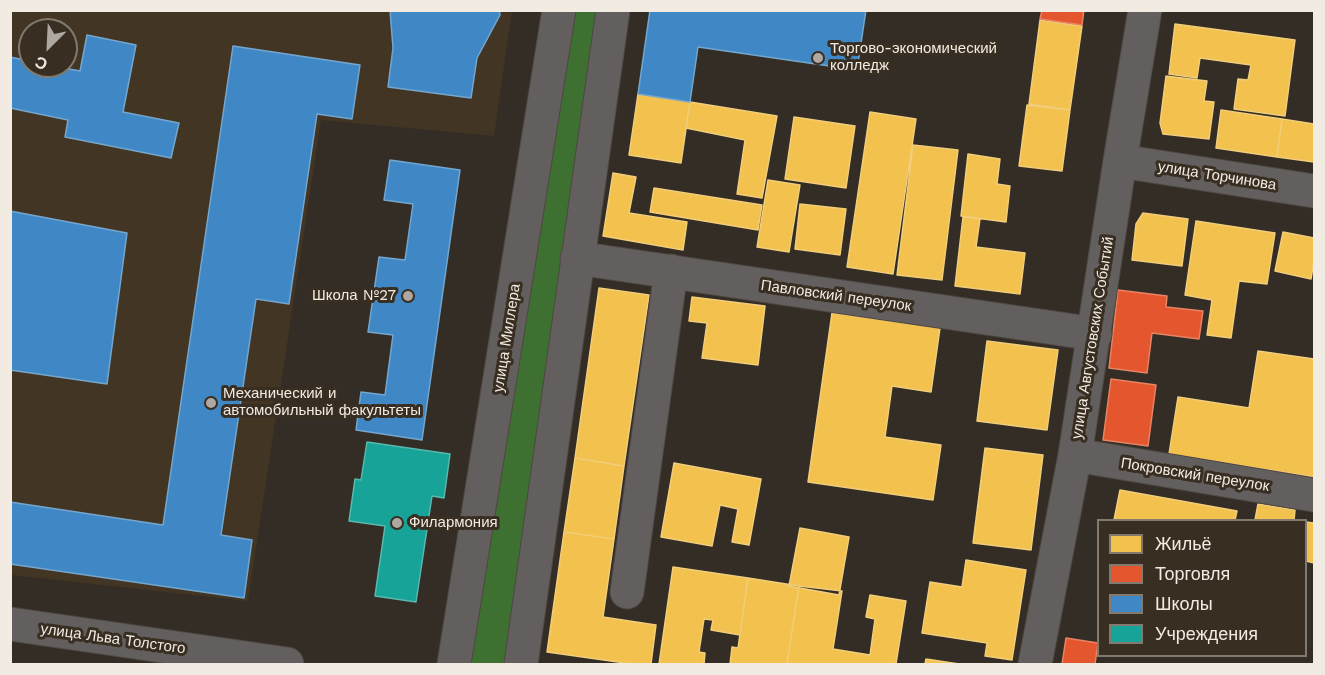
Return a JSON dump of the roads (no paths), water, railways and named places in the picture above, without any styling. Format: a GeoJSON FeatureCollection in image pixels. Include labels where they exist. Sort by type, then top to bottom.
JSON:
{"type":"FeatureCollection","features":[{"type":"Feature","properties":{"kind":"street","name":"улица Миллера"},"geometry":{"type":"LineString","coordinates":[[454,664],[559,10]]}},
{"type":"Feature","properties":{"kind":"street"},"geometry":{"type":"LineString","coordinates":[[521,664],[613,10]]}},
{"type":"Feature","properties":{"kind":"street","name":"улица Августовских Событий"},"geometry":{"type":"LineString","coordinates":[[1035,664],[1075,455],[1145,10]]}},
{"type":"Feature","properties":{"kind":"street","name":"улица Торчинова"},"geometry":{"type":"LineString","coordinates":[[1120,161],[1314,191]]}},
{"type":"Feature","properties":{"kind":"street","name":"Павловский переулок"},"geometry":{"type":"LineString","coordinates":[[577,258],[1095,334]]}},
{"type":"Feature","properties":{"kind":"street"},"geometry":{"type":"LineString","coordinates":[[627,592],[671,271]]}},
{"type":"Feature","properties":{"kind":"street","name":"Покровский переулок"},"geometry":{"type":"LineString","coordinates":[[1075,455],[1314,495]]}},
{"type":"Feature","properties":{"kind":"street","name":"улица Льва Толстого"},"geometry":{"type":"LineString","coordinates":[[10,624],[266,663]]}},
{"type":"Feature","properties":{"kind":"place","name":"Торгово-экономический колледж"},"geometry":{"type":"Point","coordinates":[818,58]}},
{"type":"Feature","properties":{"kind":"place","name":"Школа №27"},"geometry":{"type":"Point","coordinates":[408,296]}},
{"type":"Feature","properties":{"kind":"place","name":"Механический и автомобильный факультеты"},"geometry":{"type":"Point","coordinates":[211,403]}},
{"type":"Feature","properties":{"kind":"place","name":"Филармония"},"geometry":{"type":"Point","coordinates":[397,523]}}]}
